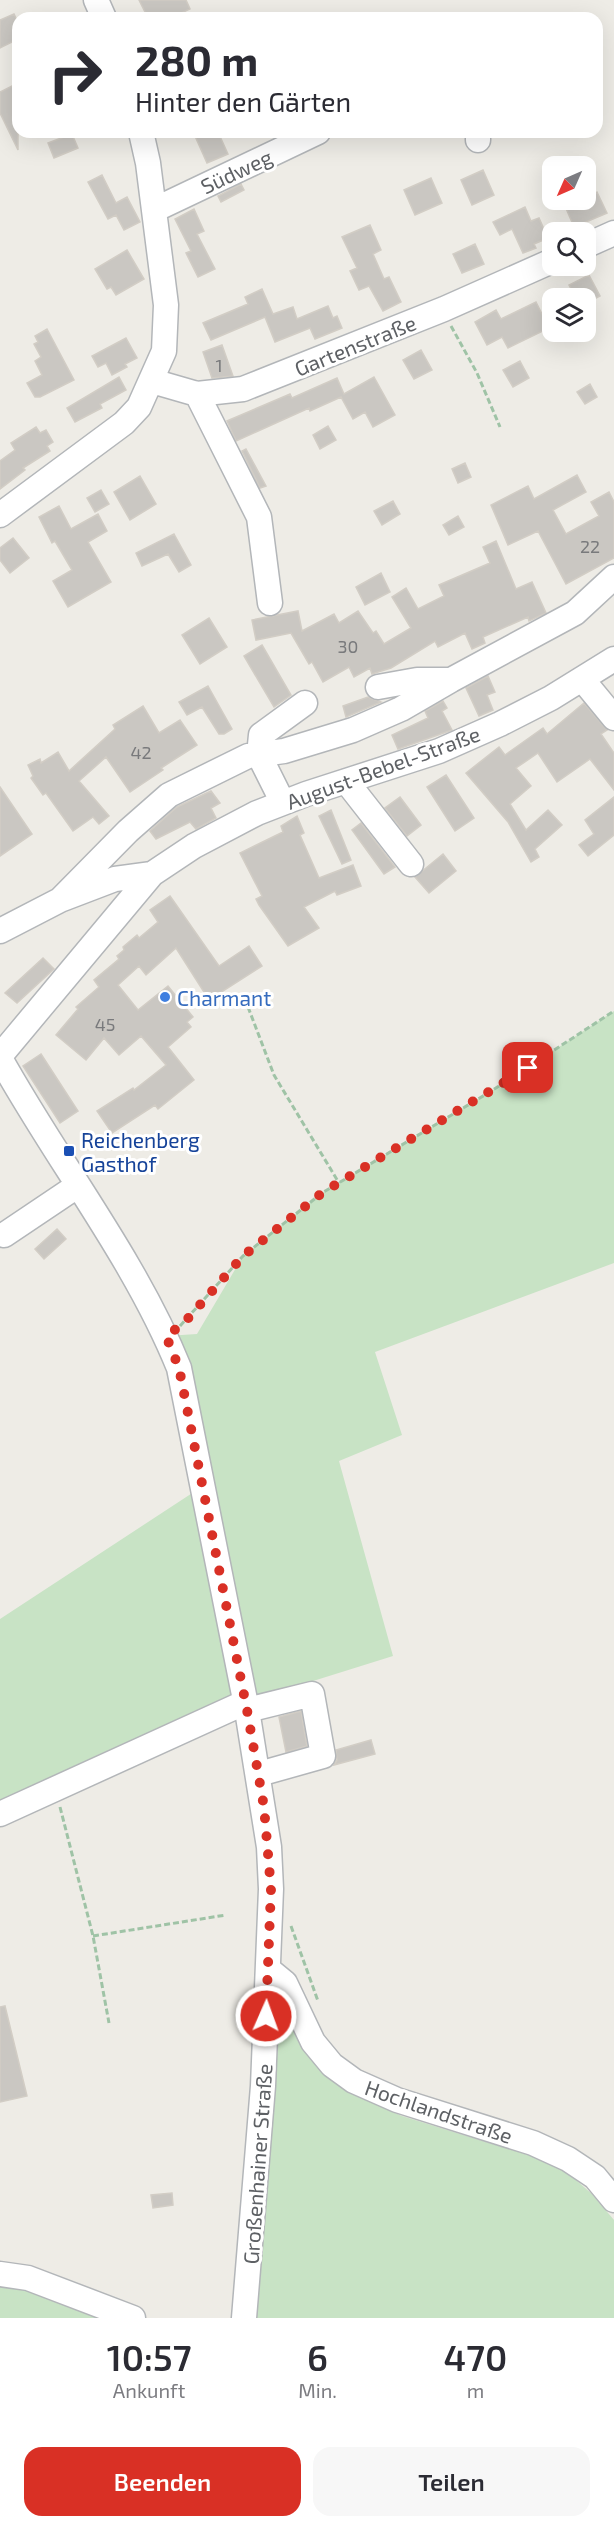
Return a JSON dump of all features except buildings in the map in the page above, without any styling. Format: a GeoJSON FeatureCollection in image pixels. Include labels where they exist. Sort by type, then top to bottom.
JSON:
{"type":"FeatureCollection","features":[{"type":"Feature","properties":{"kind":"street"},"geometry":{"type":"LineString","coordinates":[[0,515],[124,423],[139,407],[164,351],[166,305],[142,138]]}},
{"type":"Feature","properties":{"kind":"street","name":"Südweg"},"geometry":{"type":"LineString","coordinates":[[154,210],[305,138]]}},
{"type":"Feature","properties":{"kind":"street"},"geometry":{"type":"LineString","coordinates":[[596,241],[614,233]]}},
{"type":"Feature","properties":{"kind":"street","name":"Gartenstraße"},"geometry":{"type":"LineString","coordinates":[[152,381],[198,394],[243,389],[444,309],[542,265]]}},
{"type":"Feature","properties":{"kind":"street"},"geometry":{"type":"LineString","coordinates":[[198,394],[259,517],[270,603]]}},
{"type":"Feature","properties":{"kind":"street","name":"August-Bebel-Straße"},"geometry":{"type":"LineString","coordinates":[[60,900],[128,831],[169,795],[248,756],[284,751],[353,730],[401,709],[575,614],[614,577]]}},
{"type":"Feature","properties":{"kind":"street","name":"August-Bebel-Straße"},"geometry":{"type":"LineString","coordinates":[[0,1057],[152,874],[194,846],[257,813],[439,751],[551,698],[614,659]]}},
{"type":"Feature","properties":{"kind":"street"},"geometry":{"type":"LineString","coordinates":[[582,679],[614,718]]}},
{"type":"Feature","properties":{"kind":"street","name":"August-Bebel-Straße"},"geometry":{"type":"LineString","coordinates":[[378,687],[417,680],[451,680]]}},
{"type":"Feature","properties":{"kind":"street"},"geometry":{"type":"LineString","coordinates":[[283,803],[259,755],[261,735],[305,703]]}},
{"type":"Feature","properties":{"kind":"street"},"geometry":{"type":"LineString","coordinates":[[346,781],[411,864]]}},
{"type":"Feature","properties":{"kind":"street","name":"August-Bebel-Straße"},"geometry":{"type":"LineString","coordinates":[[0,931],[60,900],[115,879],[152,874]]}},
{"type":"Feature","properties":{"kind":"street","name":"Großenhainer Straße"},"geometry":{"type":"LineString","coordinates":[[0,1057],[26,1105],[166,1336],[179,1368],[246,1706],[259,1774],[269,1847],[271,1889],[260,2153],[244,2318]]}},
{"type":"Feature","properties":{"kind":"street"},"geometry":{"type":"LineString","coordinates":[[4,1235],[77,1186]]}},
{"type":"Feature","properties":{"kind":"street"},"geometry":{"type":"LineString","coordinates":[[0,1814],[246,1706],[312,1694],[323,1756],[259,1774]]}},
{"type":"Feature","properties":{"kind":"street","name":"Hochlandstraße"},"geometry":{"type":"LineString","coordinates":[[268,1968],[285,1983],[313,2042],[332,2065],[354,2081],[397,2100],[533,2143],[568,2158],[594,2177],[614,2200]]}},
{"type":"Feature","properties":{"kind":"street"},"geometry":{"type":"LineString","coordinates":[[0,2274],[28,2278],[133,2318]]}},
{"type":"Feature","properties":{"kind":"path"},"geometry":{"type":"LineString","coordinates":[[444,309],[449,323],[464,346],[477,373],[500,427]]}},
{"type":"Feature","properties":{"kind":"path"},"geometry":{"type":"LineString","coordinates":[[248,1007],[274,1076],[339,1183]]}},
{"type":"Feature","properties":{"kind":"path"},"geometry":{"type":"LineString","coordinates":[[166,1336],[183,1324],[243,1256],[322,1193],[493,1090],[614,1011]]}},
{"type":"Feature","properties":{"kind":"path"},"geometry":{"type":"LineString","coordinates":[[55,1788],[93,1936],[109,2023]]}},
{"type":"Feature","properties":{"kind":"path"},"geometry":{"type":"LineString","coordinates":[[93,1936],[226,1915]]}},
{"type":"Feature","properties":{"kind":"path"},"geometry":{"type":"LineString","coordinates":[[290,1917],[292,1935],[320,2007]]}},
{"type":"Feature","properties":{"kind":"green space"},"geometry":{"type":"Polygon","coordinates":[[[614,1011],[614,1263],[375,1352],[402,1435],[339,1461],[393,1656],[246,1702],[0,1808],[0,1619],[203,1486],[166,1336],[197,1334],[243,1256],[322,1193],[493,1090],[614,1011]]]}},
{"type":"Feature","properties":{"kind":"green space"},"geometry":{"type":"Polygon","coordinates":[[[282,2006],[311,2060],[327,2077],[352,2094],[402,2116],[541,2159],[569,2174],[592,2194],[614,2220],[614,2318],[244,2318],[282,2006]]]}},
{"type":"Feature","properties":{"kind":"green space"},"geometry":{"type":"Polygon","coordinates":[[[0,2284],[56,2289],[133,2318],[0,2318],[0,2284]]]}},
{"type":"Feature","properties":{"kind":"place","name":"Charmant"},"geometry":{"type":"Point","coordinates":[165,997]}},
{"type":"Feature","properties":{"kind":"place","name":"Reichenberg Gasthof"},"geometry":{"type":"Point","coordinates":[69,1151]}},
{"type":"Feature","properties":{"kind":"route"},"geometry":{"type":"LineString","coordinates":[[266,2016],[271,1889],[264,1807],[179,1368],[166,1336],[183,1324],[243,1256],[322,1193],[528,1068]]}}]}
